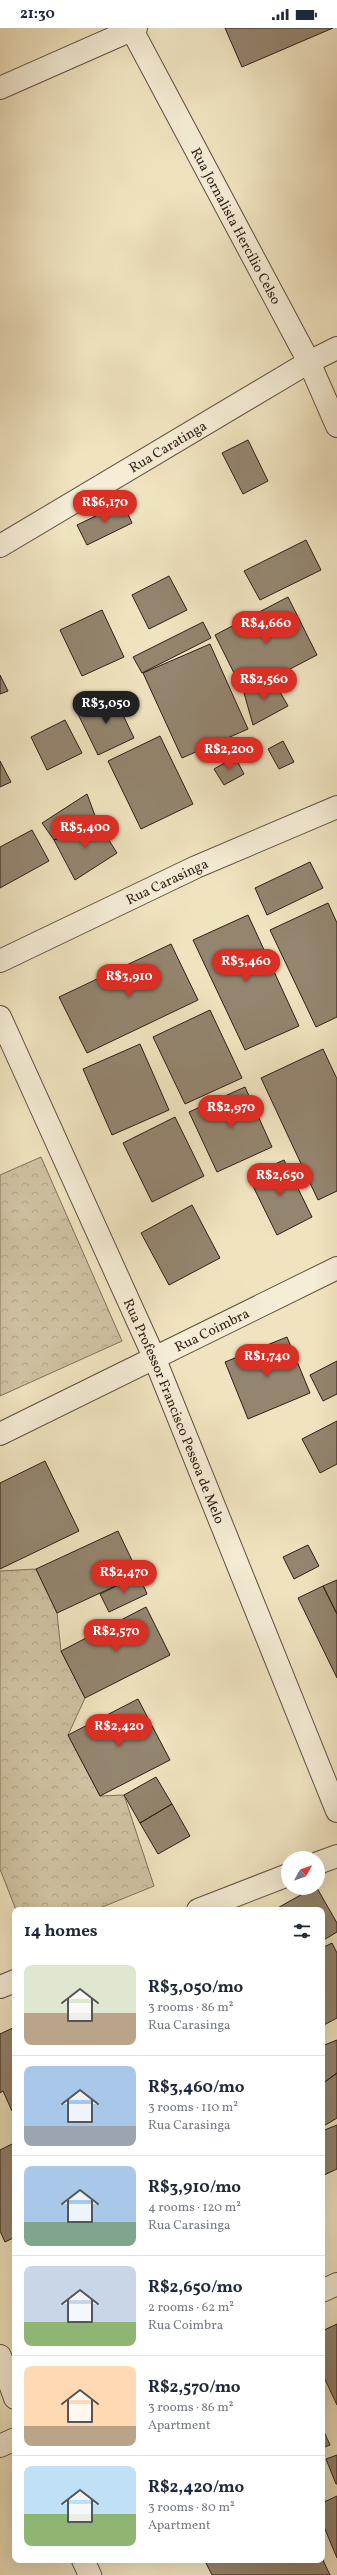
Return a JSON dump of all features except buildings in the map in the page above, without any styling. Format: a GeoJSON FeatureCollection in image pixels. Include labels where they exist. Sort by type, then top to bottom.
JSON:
{"type":"FeatureCollection","features":[{"type":"Feature","properties":{"kind":"street"},"geometry":{"type":"LineString","coordinates":[[0,88],[133,29]]}},
{"type":"Feature","properties":{"kind":"street","name":"Rua Jornalista Hercílio Celso"},"geometry":{"type":"LineString","coordinates":[[133,29],[308,362],[337,426]]}},
{"type":"Feature","properties":{"kind":"street","name":"Rua Caratinga"},"geometry":{"type":"LineString","coordinates":[[0,546],[308,362],[337,348]]}},
{"type":"Feature","properties":{"kind":"street","name":"Rua Carasinga"},"geometry":{"type":"LineString","coordinates":[[0,961],[196,868],[337,807]]}},
{"type":"Feature","properties":{"kind":"street","name":"Rua Professor Francisco Pessoa de Melo"},"geometry":{"type":"LineString","coordinates":[[0,1017],[154,1357],[337,1811]]}},
{"type":"Feature","properties":{"kind":"street","name":"Rua Coimbra"},"geometry":{"type":"LineString","coordinates":[[0,1434],[337,1268]]}},
{"type":"Feature","properties":{"kind":"street"},"geometry":{"type":"LineString","coordinates":[[325,1860],[337,1856]]}},
{"type":"Feature","properties":{"kind":"street"},"geometry":{"type":"LineString","coordinates":[[206,1907],[281,1878]]}},
{"type":"Feature","properties":{"kind":"street"},"geometry":{"type":"LineString","coordinates":[[0,1986],[12,1982]]}},
{"type":"Feature","properties":{"kind":"street"},"geometry":{"type":"LineString","coordinates":[[325,2290],[337,2284]]}},
{"type":"Feature","properties":{"kind":"street"},"geometry":{"type":"LineString","coordinates":[[0,2356],[12,2390]]}},
{"type":"Feature","properties":{"kind":"street"},"geometry":{"type":"LineString","coordinates":[[0,2446],[12,2440]]}},
{"type":"Feature","properties":{"kind":"street"},"geometry":{"type":"LineString","coordinates":[[84,2563],[90,2575]]}},
{"type":"Feature","properties":{"kind":"green space"},"geometry":{"type":"Polygon","coordinates":[[[41,1157],[122,1341],[0,1396],[0,1175],[41,1157]]]}},
{"type":"Feature","properties":{"kind":"green space"},"geometry":{"type":"Polygon","coordinates":[[[36,1569],[57,1613],[61,1651],[85,1698],[68,1735],[100,1796],[124,1795],[154,1886],[102,1907],[15,1907],[0,1869],[0,1571],[36,1569]]]}}]}
